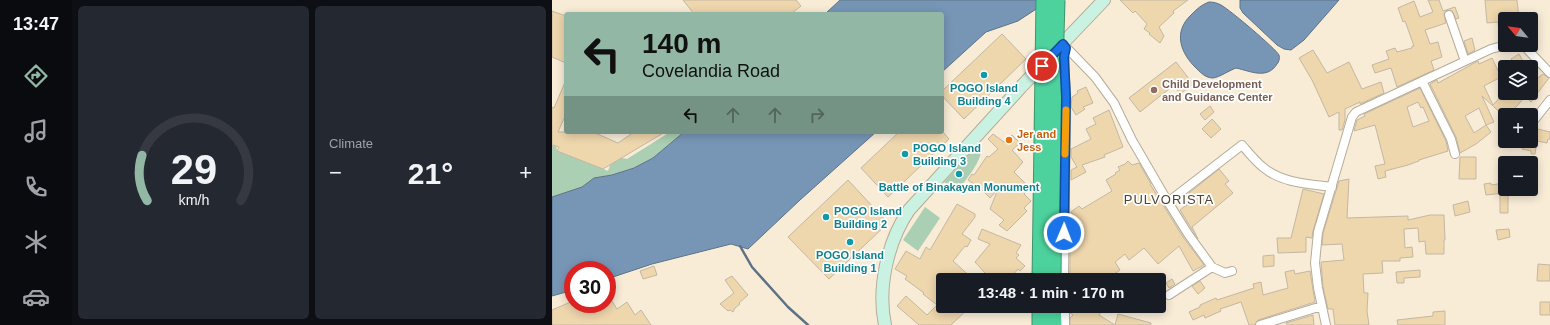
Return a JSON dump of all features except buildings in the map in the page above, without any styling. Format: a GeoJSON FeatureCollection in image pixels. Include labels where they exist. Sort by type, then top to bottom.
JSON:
{"type":"FeatureCollection","features":[{"type":"Feature","properties":{"kind":"highway"},"geometry":{"type":"LineString","coordinates":[[1040,273],[1044,0]]}},
{"type":"Feature","properties":{"kind":"highway"},"geometry":{"type":"LineString","coordinates":[[1053,273],[1054,86],[1057,0]]}},
{"type":"Feature","properties":{"kind":"highway"},"geometry":{"type":"LineString","coordinates":[[1040,313],[1040,325]]}},
{"type":"Feature","properties":{"kind":"highway"},"geometry":{"type":"LineString","coordinates":[[1053,313],[1054,325]]}},
{"type":"Feature","properties":{"kind":"main road"},"geometry":{"type":"LineString","coordinates":[[885,325],[883,300],[886,268],[894,240],[906,215],[914,204],[969,143],[1065,46],[1104,0]]}},
{"type":"Feature","properties":{"kind":"street"},"geometry":{"type":"LineString","coordinates":[[1449,15],[1465,61]]}},
{"type":"Feature","properties":{"kind":"street"},"geometry":{"type":"LineString","coordinates":[[1065,46],[1095,77],[1114,103],[1125,127],[1168,202],[1188,234],[1212,267],[1225,272],[1232,271]]}},
{"type":"Feature","properties":{"kind":"street"},"geometry":{"type":"LineString","coordinates":[[1064,273],[1065,46]]}},
{"type":"Feature","properties":{"kind":"street"},"geometry":{"type":"LineString","coordinates":[[1326,325],[1318,288],[1316,247],[1318,232],[1352,117],[1356,112],[1491,49],[1498,47]]}},
{"type":"Feature","properties":{"kind":"street"},"geometry":{"type":"LineString","coordinates":[[1530,52],[1550,73]]}},
{"type":"Feature","properties":{"kind":"street"},"geometry":{"type":"LineString","coordinates":[[1422,81],[1451,139],[1455,154]]}},
{"type":"Feature","properties":{"kind":"street"},"geometry":{"type":"LineString","coordinates":[[1538,115],[1550,100]]}},
{"type":"Feature","properties":{"kind":"street"},"geometry":{"type":"LineString","coordinates":[[1168,202],[1242,145],[1263,168],[1276,176],[1306,184],[1332,187]]}},
{"type":"Feature","properties":{"kind":"street"},"geometry":{"type":"LineString","coordinates":[[1169,295],[1212,267]]}},
{"type":"Feature","properties":{"kind":"street"},"geometry":{"type":"LineString","coordinates":[[1260,325],[1322,306]]}},
{"type":"Feature","properties":{"kind":"street"},"geometry":{"type":"LineString","coordinates":[[1065,313],[1065,325]]}},
{"type":"Feature","properties":{"kind":"green space"},"geometry":{"type":"Polygon","coordinates":[[[667,134],[682,134],[653,158],[634,168],[612,175],[594,178],[582,187],[552,197],[552,145],[557,147],[556,149],[608,171],[613,156],[627,159],[667,134]]]}},
{"type":"Feature","properties":{"kind":"green space"},"geometry":{"type":"Polygon","coordinates":[[[975,148],[981,153],[979,158],[974,169],[956,193],[944,182],[975,148]]]}},
{"type":"Feature","properties":{"kind":"green space"},"geometry":{"type":"Polygon","coordinates":[[[925,207],[940,218],[918,251],[903,240],[925,207]]]}},
{"type":"Feature","properties":{"kind":"water"},"geometry":{"type":"Polygon","coordinates":[[[840,0],[1050,0],[1018,21],[986,32],[944,70],[944,12],[827,12],[840,0]]]}},
{"type":"Feature","properties":{"kind":"water"},"geometry":{"type":"Polygon","coordinates":[[[1240,0],[1339,0],[1304,40],[1291,50],[1284,49],[1277,45],[1243,13],[1240,8],[1240,0]]]}},
{"type":"Feature","properties":{"kind":"water"},"geometry":{"type":"Polygon","coordinates":[[[1209,2],[1217,3],[1226,8],[1276,51],[1279,55],[1279,59],[1278,63],[1273,69],[1268,72],[1258,73],[1236,68],[1210,78],[1202,74],[1191,63],[1186,56],[1181,42],[1182,28],[1185,22],[1197,9],[1209,2]]]}},
{"type":"Feature","properties":{"kind":"water"},"geometry":{"type":"Polygon","coordinates":[[[682,134],[874,134],[748,249],[731,244],[652,264],[616,276],[616,261],[564,261],[564,293],[552,296],[552,197],[582,187],[594,178],[612,175],[634,168],[653,158],[682,134]]]}},
{"type":"Feature","properties":{"kind":"waterway"},"geometry":{"type":"LineString","coordinates":[[740,246],[752,267],[788,307],[808,325]]}},
{"type":"Feature","properties":{"kind":"slow traffic"},"geometry":{"type":"LineString","coordinates":[[1065,154],[1066,110]]}},
{"type":"Feature","properties":{"kind":"place","name":"POGO Island Building 4"},"geometry":{"type":"Point","coordinates":[984,75]}},
{"type":"Feature","properties":{"kind":"place","name":"Child Development and Guidance Center"},"geometry":{"type":"Point","coordinates":[1154,90]}},
{"type":"Feature","properties":{"kind":"place","name":"Jer and Jess"},"geometry":{"type":"Point","coordinates":[1009,140]}},
{"type":"Feature","properties":{"kind":"place","name":"POGO Island Building 3"},"geometry":{"type":"Point","coordinates":[905,154]}},
{"type":"Feature","properties":{"kind":"place","name":"Battle of Binakayan Monument"},"geometry":{"type":"Point","coordinates":[959,174]}},
{"type":"Feature","properties":{"kind":"place","name":"POGO Island Building 2"},"geometry":{"type":"Point","coordinates":[826,217]}},
{"type":"Feature","properties":{"kind":"place","name":"POGO Island Building 1"},"geometry":{"type":"Point","coordinates":[850,242]}},
{"type":"Feature","properties":{"kind":"district","name":"PULVORISTA"},"geometry":{"type":"Point","coordinates":[1169,199]}},
{"type":"Feature","properties":{"kind":"route"},"geometry":{"type":"LineString","coordinates":[[1042,66],[1063,44],[1066,48],[1064,57],[1066,72],[1066,97],[1064,233]]}}]}
